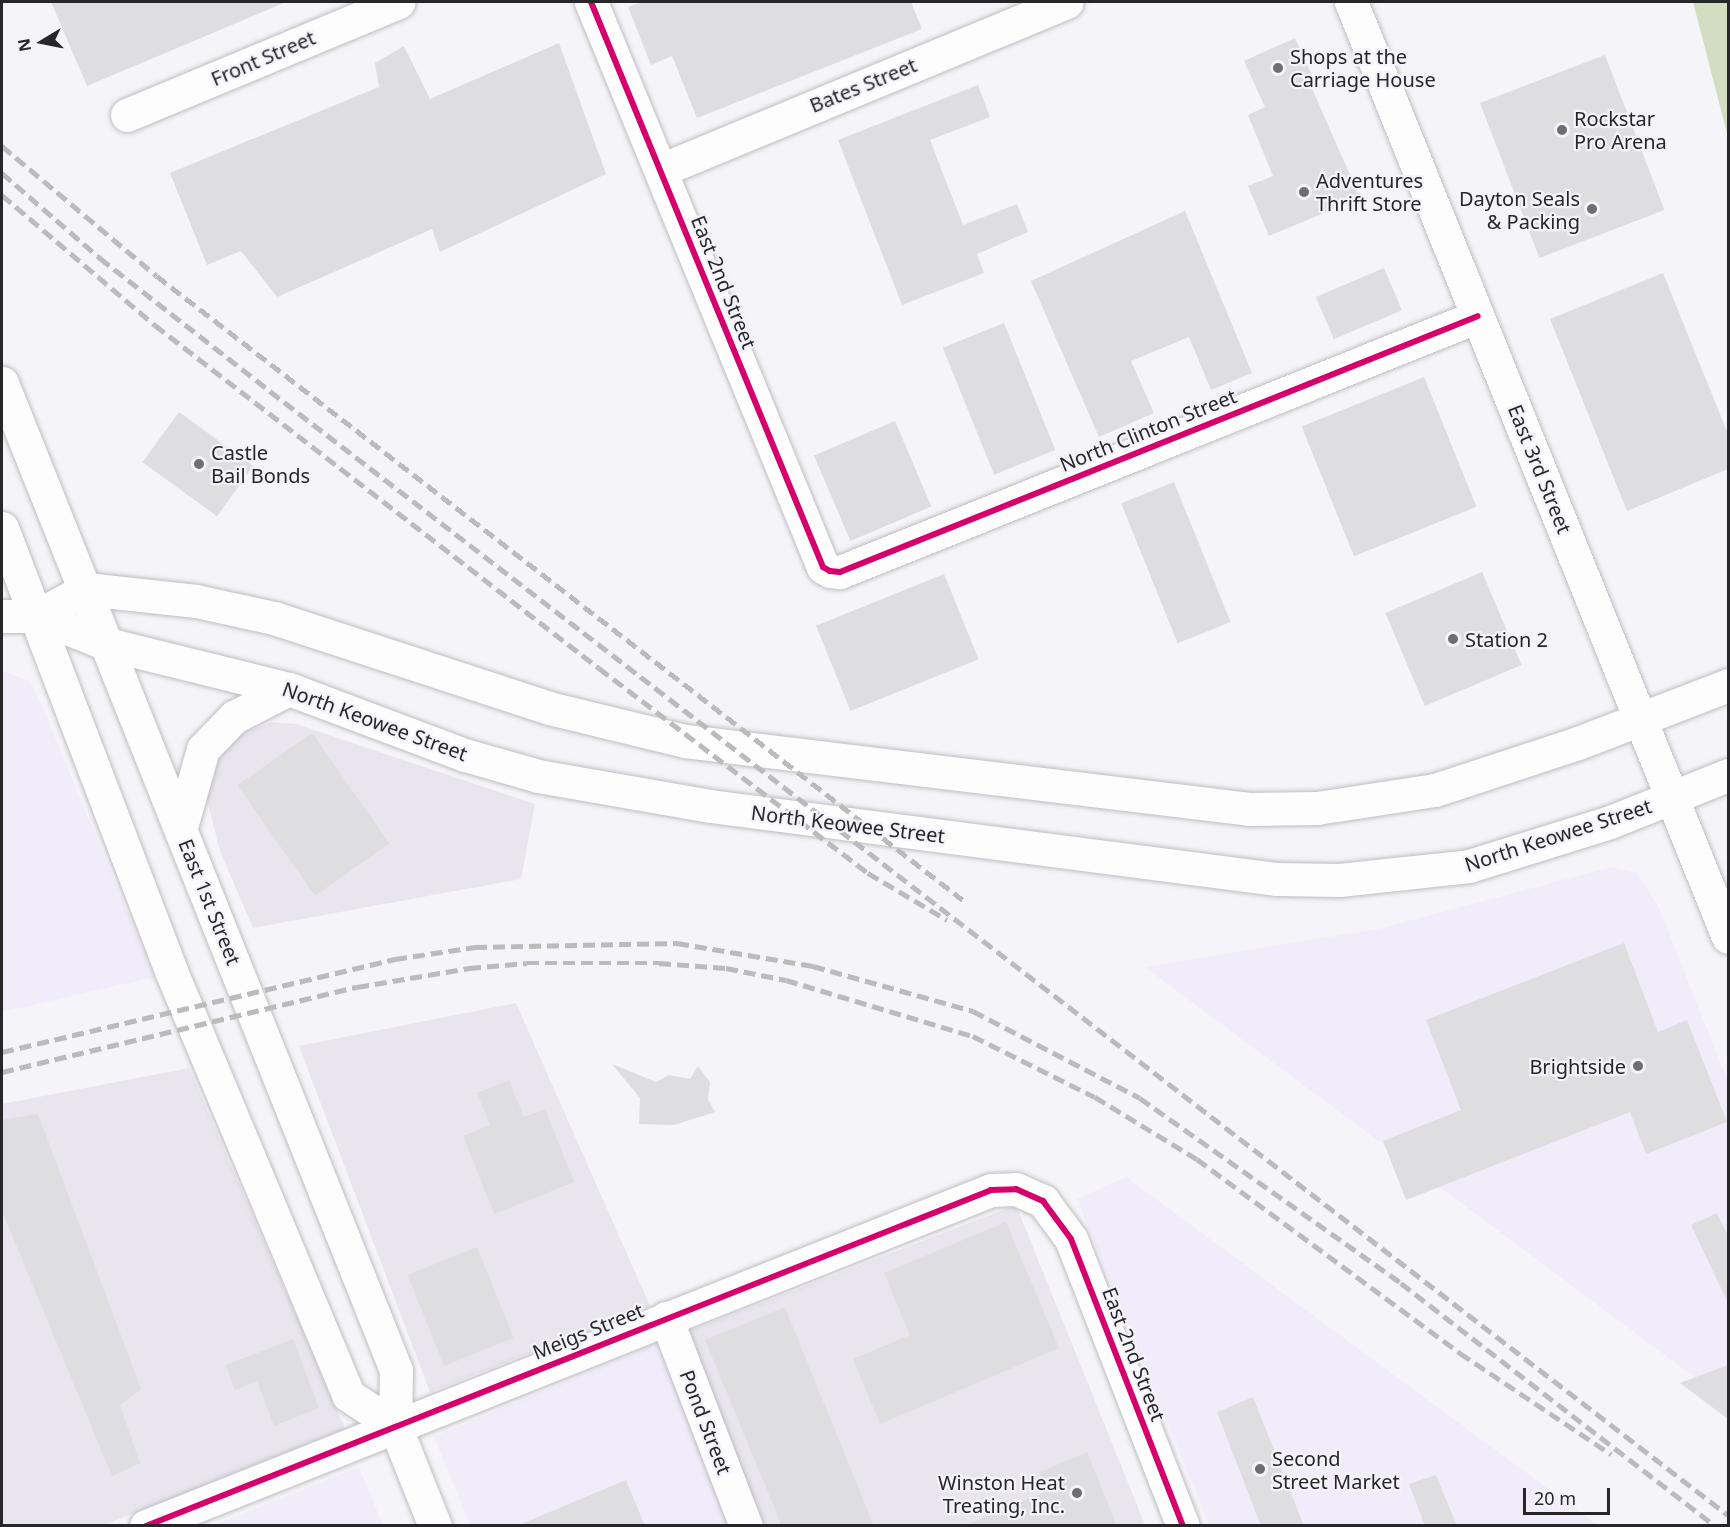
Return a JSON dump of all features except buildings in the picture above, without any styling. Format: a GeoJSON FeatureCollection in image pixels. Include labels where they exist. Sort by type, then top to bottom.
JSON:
{"type":"FeatureCollection","features":[{"type":"Feature","properties":{"kind":"main road","name":"Front Street"},"geometry":{"type":"LineString","coordinates":[[127,115],[398,2]]}},
{"type":"Feature","properties":{"kind":"main road","name":"East 2nd Street"},"geometry":{"type":"LineString","coordinates":[[591,2],[823,567],[830,571]]}},
{"type":"Feature","properties":{"kind":"main road","name":"Bates Street"},"geometry":{"type":"LineString","coordinates":[[661,170],[1067,2]]}},
{"type":"Feature","properties":{"kind":"main road","name":"East 3rd Street"},"geometry":{"type":"LineString","coordinates":[[1351,2],[1728,937]]}},
{"type":"Feature","properties":{"kind":"main road","name":"North Clinton Street"},"geometry":{"type":"LineString","coordinates":[[830,571],[840,572],[1478,316]]}},
{"type":"Feature","properties":{"kind":"main road","name":"East 1st Street"},"geometry":{"type":"LineString","coordinates":[[2,382],[396,1370],[395,1426],[435,1526]]}},
{"type":"Feature","properties":{"kind":"main road"},"geometry":{"type":"LineString","coordinates":[[2,528],[171,971],[348,1395],[395,1426]]}},
{"type":"Feature","properties":{"kind":"main road"},"geometry":{"type":"LineString","coordinates":[[86,589],[196,601],[274,618],[549,708],[685,741],[1249,809],[1317,808],[1434,790],[1641,720],[1728,685]]}},
{"type":"Feature","properties":{"kind":"main road","name":"North Keowee Street"},"geometry":{"type":"LineString","coordinates":[[37,615],[86,589]]}},
{"type":"Feature","properties":{"kind":"main road","name":"North Keowee Street"},"geometry":{"type":"LineString","coordinates":[[2,616],[37,615],[107,644],[289,689],[465,755],[630,795],[1277,879],[1339,880],[1469,866],[1610,822],[1728,775]]}},
{"type":"Feature","properties":{"kind":"main road"},"geometry":{"type":"LineString","coordinates":[[181,827],[203,749],[234,717],[289,689]]}},
{"type":"Feature","properties":{"kind":"main road","name":"Meigs Street"},"geometry":{"type":"LineString","coordinates":[[146,1526],[991,1190],[1016,1189],[1043,1201]]}},
{"type":"Feature","properties":{"kind":"main road","name":"East 2nd Street"},"geometry":{"type":"LineString","coordinates":[[1043,1201],[1071,1239],[1183,1526]]}},
{"type":"Feature","properties":{"kind":"main road","name":"Pond Street"},"geometry":{"type":"LineString","coordinates":[[666,1318],[746,1526]]}},
{"type":"Feature","properties":{"kind":"shaded area"},"geometry":{"type":"Polygon","coordinates":[[[2,671],[30,681],[40,701],[154,977],[2,1012],[2,671]]]}},
{"type":"Feature","properties":{"kind":"shaded area"},"geometry":{"type":"Polygon","coordinates":[[[272,722],[296,724],[535,804],[521,879],[253,928],[220,851],[204,788],[210,765],[237,735],[272,722]]]}},
{"type":"Feature","properties":{"kind":"shaded area"},"geometry":{"type":"Polygon","coordinates":[[[1612,867],[1637,873],[1660,910],[1728,1082],[1728,1402],[1145,967],[1378,929],[1612,867]]]}},
{"type":"Feature","properties":{"kind":"shaded area"},"geometry":{"type":"Polygon","coordinates":[[[516,1003],[650,1306],[430,1392],[299,1046],[516,1003]]]}},
{"type":"Feature","properties":{"kind":"shaded area"},"geometry":{"type":"Polygon","coordinates":[[[189,1068],[345,1429],[104,1525],[2,1526],[2,1104],[189,1068]]]}},
{"type":"Feature","properties":{"kind":"shaded area"},"geometry":{"type":"Polygon","coordinates":[[[1126,1177],[1597,1525],[1209,1525],[1077,1199],[1126,1177]]]}},
{"type":"Feature","properties":{"kind":"shaded area"},"geometry":{"type":"Polygon","coordinates":[[[1016,1205],[1145,1525],[732,1525],[658,1343],[1016,1205]]]}},
{"type":"Feature","properties":{"kind":"shaded area"},"geometry":{"type":"Polygon","coordinates":[[[658,1343],[732,1525],[470,1525],[434,1437],[658,1343]]]}},
{"type":"Feature","properties":{"kind":"shaded area"},"geometry":{"type":"Polygon","coordinates":[[[359,1467],[383,1525],[215,1525],[359,1467]]]}},
{"type":"Feature","properties":{"kind":"green space"},"geometry":{"type":"Polygon","coordinates":[[[1693,2],[1728,2],[1728,137],[1693,2]]]}},
{"type":"Feature","properties":{"kind":"railway"},"geometry":{"type":"LineString","coordinates":[[2,146],[157,276],[963,900]]}},
{"type":"Feature","properties":{"kind":"railway"},"geometry":{"type":"LineString","coordinates":[[2,173],[100,258],[270,391],[1728,1515]]}},
{"type":"Feature","properties":{"kind":"railway"},"geometry":{"type":"LineString","coordinates":[[2,195],[155,325],[599,668],[868,873],[947,920]]}},
{"type":"Feature","properties":{"kind":"railway"},"geometry":{"type":"LineString","coordinates":[[2,1052],[395,959],[475,947],[677,943],[813,966],[973,1011],[1140,1098],[1401,1283],[1715,1526]]}},
{"type":"Feature","properties":{"kind":"railway"},"geometry":{"type":"LineString","coordinates":[[2,1072],[357,987],[469,968],[527,963],[659,963],[726,968],[786,980],[973,1036],[1095,1097],[1197,1159],[1460,1353],[1611,1454]]}},
{"type":"Feature","properties":{"kind":"cycle path"},"geometry":{"type":"LineString","coordinates":[[591,2],[823,567],[830,571],[840,572],[1478,316]]}},
{"type":"Feature","properties":{"kind":"cycle path"},"geometry":{"type":"LineString","coordinates":[[146,1526],[991,1190],[1016,1189],[1043,1201],[1071,1239],[1183,1526]]}},
{"type":"Feature","properties":{"kind":"place","name":"Shops at the Carriage House"},"geometry":{"type":"Point","coordinates":[1278,68]}},
{"type":"Feature","properties":{"kind":"place","name":"Rockstar Pro Arena"},"geometry":{"type":"Point","coordinates":[1562,130]}},
{"type":"Feature","properties":{"kind":"place","name":"Adventures Thrift Store"},"geometry":{"type":"Point","coordinates":[1304,192]}},
{"type":"Feature","properties":{"kind":"place","name":"Dayton Seals & Packing"},"geometry":{"type":"Point","coordinates":[1592,209]}},
{"type":"Feature","properties":{"kind":"place","name":"Castle Bail Bonds"},"geometry":{"type":"Point","coordinates":[199,464]}},
{"type":"Feature","properties":{"kind":"place","name":"Station 2"},"geometry":{"type":"Point","coordinates":[1453,639]}},
{"type":"Feature","properties":{"kind":"place","name":"Brightside"},"geometry":{"type":"Point","coordinates":[1638,1066]}},
{"type":"Feature","properties":{"kind":"place","name":"Second Street Market"},"geometry":{"type":"Point","coordinates":[1260,1469]}},
{"type":"Feature","properties":{"kind":"place","name":"Winston Heat Treating, Inc."},"geometry":{"type":"Point","coordinates":[1077,1493]}}]}
